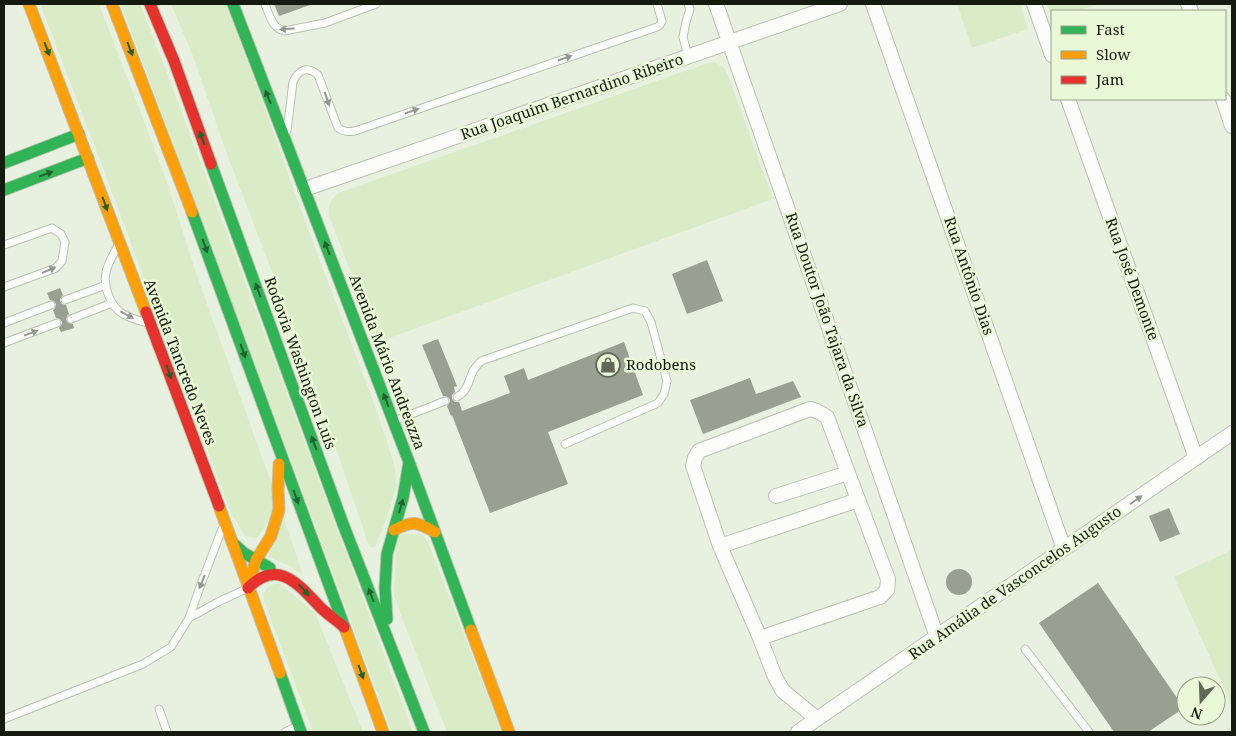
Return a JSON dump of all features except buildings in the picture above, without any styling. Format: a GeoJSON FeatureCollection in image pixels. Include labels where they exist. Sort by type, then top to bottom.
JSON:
{"type":"FeatureCollection","features":[{"type":"Feature","properties":{"kind":"main road","name":"Avenida Tancredo Neves"},"geometry":{"type":"LineString","coordinates":[[29,4],[151,324],[299,729]]}},
{"type":"Feature","properties":{"kind":"main road"},"geometry":{"type":"LineString","coordinates":[[112,4],[189,204],[383,732]]}},
{"type":"Feature","properties":{"kind":"main road","name":"Rodovia Washington Luís"},"geometry":{"type":"LineString","coordinates":[[150,4],[174,60],[343,524],[424,732]]}},
{"type":"Feature","properties":{"kind":"main road","name":"Avenida Mário Andreazza"},"geometry":{"type":"LineString","coordinates":[[233,4],[394,421],[509,732]]}},
{"type":"Feature","properties":{"kind":"main road"},"geometry":{"type":"LineString","coordinates":[[4,163],[79,134]]}},
{"type":"Feature","properties":{"kind":"main road"},"geometry":{"type":"LineString","coordinates":[[4,190],[88,158]]}},
{"type":"Feature","properties":{"kind":"main road"},"geometry":{"type":"LineString","coordinates":[[248,588],[256,560],[270,536],[279,510],[279,451]]}},
{"type":"Feature","properties":{"kind":"main road"},"geometry":{"type":"LineString","coordinates":[[389,640],[385,588],[387,554],[403,498],[409,462]]}},
{"type":"Feature","properties":{"kind":"main road"},"geometry":{"type":"LineString","coordinates":[[394,530],[406,524],[420,524],[435,532]]}},
{"type":"Feature","properties":{"kind":"main road"},"geometry":{"type":"LineString","coordinates":[[232,542],[244,553],[294,580],[322,609],[344,626]]}},
{"type":"Feature","properties":{"kind":"main road"},"geometry":{"type":"LineString","coordinates":[[248,588],[257,579],[268,574],[283,575]]}},
{"type":"Feature","properties":{"kind":"street","name":"Rua Doutor João Tajara da Silva"},"geometry":{"type":"LineString","coordinates":[[716,4],[937,637]]}},
{"type":"Feature","properties":{"kind":"street","name":"Rua Joaquim Bernardino Ribeiro"},"geometry":{"type":"LineString","coordinates":[[304,190],[840,4]]}},
{"type":"Feature","properties":{"kind":"street","name":"Rua Antônio Dias"},"geometry":{"type":"LineString","coordinates":[[873,4],[1064,549]]}},
{"type":"Feature","properties":{"kind":"street"},"geometry":{"type":"LineString","coordinates":[[1034,4],[1051,52]]}},
{"type":"Feature","properties":{"kind":"street","name":"Rua José Demonte"},"geometry":{"type":"LineString","coordinates":[[1068,100],[1196,458]]}},
{"type":"Feature","properties":{"kind":"street"},"geometry":{"type":"LineString","coordinates":[[1222,100],[1232,126]]}},
{"type":"Feature","properties":{"kind":"street"},"geometry":{"type":"LineString","coordinates":[[760,638],[880,597],[887,590],[888,579],[827,417],[818,411],[810,409],[699,451],[693,466],[720,546],[775,677],[783,691],[817,719]]}},
{"type":"Feature","properties":{"kind":"street","name":"Rua Amália de Vasconcelos Augusto"},"geometry":{"type":"LineString","coordinates":[[798,732],[1232,433]]}},
{"type":"Feature","properties":{"kind":"street"},"geometry":{"type":"LineString","coordinates":[[776,496],[848,473]]}},
{"type":"Feature","properties":{"kind":"street"},"geometry":{"type":"LineString","coordinates":[[720,546],[858,500]]}},
{"type":"Feature","properties":{"kind":"lane"},"geometry":{"type":"LineString","coordinates":[[265,4],[275,26],[279,30],[284,31],[325,23],[376,4]]}},
{"type":"Feature","properties":{"kind":"lane"},"geometry":{"type":"LineString","coordinates":[[286,142],[293,82],[296,75],[301,71],[313,71],[318,75],[338,128],[342,131],[355,131],[657,27],[662,21],[657,4]]}},
{"type":"Feature","properties":{"kind":"lane"},"geometry":{"type":"LineString","coordinates":[[688,4],[690,9],[683,37],[688,56]]}},
{"type":"Feature","properties":{"kind":"lane"},"geometry":{"type":"LineString","coordinates":[[4,245],[52,228],[61,234],[65,242],[62,262],[56,268],[4,287]]}},
{"type":"Feature","properties":{"kind":"lane"},"geometry":{"type":"LineString","coordinates":[[119,242],[106,273],[106,285],[112,304],[121,313],[151,324]]}},
{"type":"Feature","properties":{"kind":"lane"},"geometry":{"type":"LineString","coordinates":[[65,300],[106,285]]}},
{"type":"Feature","properties":{"kind":"lane"},"geometry":{"type":"LineString","coordinates":[[71,319],[112,304]]}},
{"type":"Feature","properties":{"kind":"lane"},"geometry":{"type":"LineString","coordinates":[[4,323],[51,305]]}},
{"type":"Feature","properties":{"kind":"lane"},"geometry":{"type":"LineString","coordinates":[[457,397],[468,386],[474,370],[481,360],[634,308],[645,312],[650,322],[667,381],[664,394],[658,403],[565,444]]}},
{"type":"Feature","properties":{"kind":"lane"},"geometry":{"type":"LineString","coordinates":[[4,343],[57,324]]}},
{"type":"Feature","properties":{"kind":"lane"},"geometry":{"type":"LineString","coordinates":[[394,421],[445,401]]}},
{"type":"Feature","properties":{"kind":"lane"},"geometry":{"type":"LineString","coordinates":[[4,719],[143,664],[171,647],[189,618],[224,523]]}},
{"type":"Feature","properties":{"kind":"lane"},"geometry":{"type":"LineString","coordinates":[[189,618],[248,588]]}},
{"type":"Feature","properties":{"kind":"lane"},"geometry":{"type":"LineString","coordinates":[[1025,649],[1089,732]]}},
{"type":"Feature","properties":{"kind":"lane"},"geometry":{"type":"LineString","coordinates":[[159,709],[167,732]]}},
{"type":"Feature","properties":{"kind":"lane"},"geometry":{"type":"LineString","coordinates":[[285,732],[299,729]]}},
{"type":"Feature","properties":{"kind":"green space"},"geometry":{"type":"Polygon","coordinates":[[[40,4],[99,4],[166,179],[196,273],[273,488],[274,512],[257,538],[246,537],[231,513],[40,4]]]}},
{"type":"Feature","properties":{"kind":"green space"},"geometry":{"type":"Polygon","coordinates":[[[121,4],[140,4],[413,732],[392,732],[121,4]]]}},
{"type":"Feature","properties":{"kind":"green space"},"geometry":{"type":"Polygon","coordinates":[[[171,4],[226,4],[374,403],[394,463],[397,485],[375,547],[370,547],[367,542],[306,360],[228,157],[193,56],[171,4]]]}},
{"type":"Feature","properties":{"kind":"green space"},"geometry":{"type":"Polygon","coordinates":[[[957,4],[1020,4],[1028,29],[972,48],[957,4]]]}},
{"type":"Feature","properties":{"kind":"green space"},"geometry":{"type":"Polygon","coordinates":[[[1047,4],[1100,4],[1081,10],[1051,10],[1051,15],[1047,4]]]}},
{"type":"Feature","properties":{"kind":"green space"},"geometry":{"type":"Polygon","coordinates":[[[715,62],[724,68],[728,75],[773,199],[378,342],[329,216],[330,203],[338,193],[715,62]]]}},
{"type":"Feature","properties":{"kind":"green space"},"geometry":{"type":"Polygon","coordinates":[[[284,518],[303,575],[290,566],[268,557],[284,518]]]}},
{"type":"Feature","properties":{"kind":"green space"},"geometry":{"type":"Polygon","coordinates":[[[402,534],[421,534],[428,542],[502,732],[447,732],[394,596],[396,539],[402,534]]]}},
{"type":"Feature","properties":{"kind":"green space"},"geometry":{"type":"Polygon","coordinates":[[[1232,550],[1232,706],[1226,693],[1226,676],[1219,676],[1174,577],[1232,550]]]}},
{"type":"Feature","properties":{"kind":"green space"},"geometry":{"type":"Polygon","coordinates":[[[279,583],[315,613],[363,732],[313,732],[263,598],[264,592],[268,588],[273,584],[279,583]]]}},
{"type":"Feature","properties":{"kind":"traffic: fast"},"geometry":{"type":"LineString","coordinates":[[233,4],[409,462],[471,630]]}},
{"type":"Feature","properties":{"kind":"traffic: fast"},"geometry":{"type":"LineString","coordinates":[[4,163],[79,134]]}},
{"type":"Feature","properties":{"kind":"traffic: fast"},"geometry":{"type":"LineString","coordinates":[[4,190],[88,158]]}},
{"type":"Feature","properties":{"kind":"traffic: fast"},"geometry":{"type":"LineString","coordinates":[[211,164],[343,524],[424,732]]}},
{"type":"Feature","properties":{"kind":"traffic: fast"},"geometry":{"type":"LineString","coordinates":[[192,212],[346,631]]}},
{"type":"Feature","properties":{"kind":"traffic: fast"},"geometry":{"type":"LineString","coordinates":[[387,619],[385,588],[387,554],[403,498],[409,462]]}},
{"type":"Feature","properties":{"kind":"traffic: fast"},"geometry":{"type":"LineString","coordinates":[[232,542],[244,553],[270,568]]}},
{"type":"Feature","properties":{"kind":"traffic: fast"},"geometry":{"type":"LineString","coordinates":[[280,673],[301,732]]}},
{"type":"Feature","properties":{"kind":"traffic: slow"},"geometry":{"type":"LineString","coordinates":[[29,4],[146,312]]}},
{"type":"Feature","properties":{"kind":"traffic: slow"},"geometry":{"type":"LineString","coordinates":[[112,4],[192,212]]}},
{"type":"Feature","properties":{"kind":"traffic: slow"},"geometry":{"type":"LineString","coordinates":[[248,588],[256,560],[271,536],[279,510],[279,464]]}},
{"type":"Feature","properties":{"kind":"traffic: slow"},"geometry":{"type":"LineString","coordinates":[[219,506],[280,673]]}},
{"type":"Feature","properties":{"kind":"traffic: slow"},"geometry":{"type":"LineString","coordinates":[[394,530],[406,525],[419,524],[435,532]]}},
{"type":"Feature","properties":{"kind":"traffic: slow"},"geometry":{"type":"LineString","coordinates":[[471,630],[509,732]]}},
{"type":"Feature","properties":{"kind":"traffic: slow"},"geometry":{"type":"LineString","coordinates":[[346,631],[383,732]]}},
{"type":"Feature","properties":{"kind":"traffic: jam"},"geometry":{"type":"LineString","coordinates":[[150,4],[174,61],[211,164]]}},
{"type":"Feature","properties":{"kind":"traffic: jam"},"geometry":{"type":"LineString","coordinates":[[146,312],[219,506]]}},
{"type":"Feature","properties":{"kind":"traffic: jam"},"geometry":{"type":"LineString","coordinates":[[248,588],[259,579],[269,575],[287,578],[304,590],[323,610],[344,627]]}},
{"type":"Feature","properties":{"kind":"place","name":"Rodobens"},"geometry":{"type":"Point","coordinates":[608,365]}}]}
